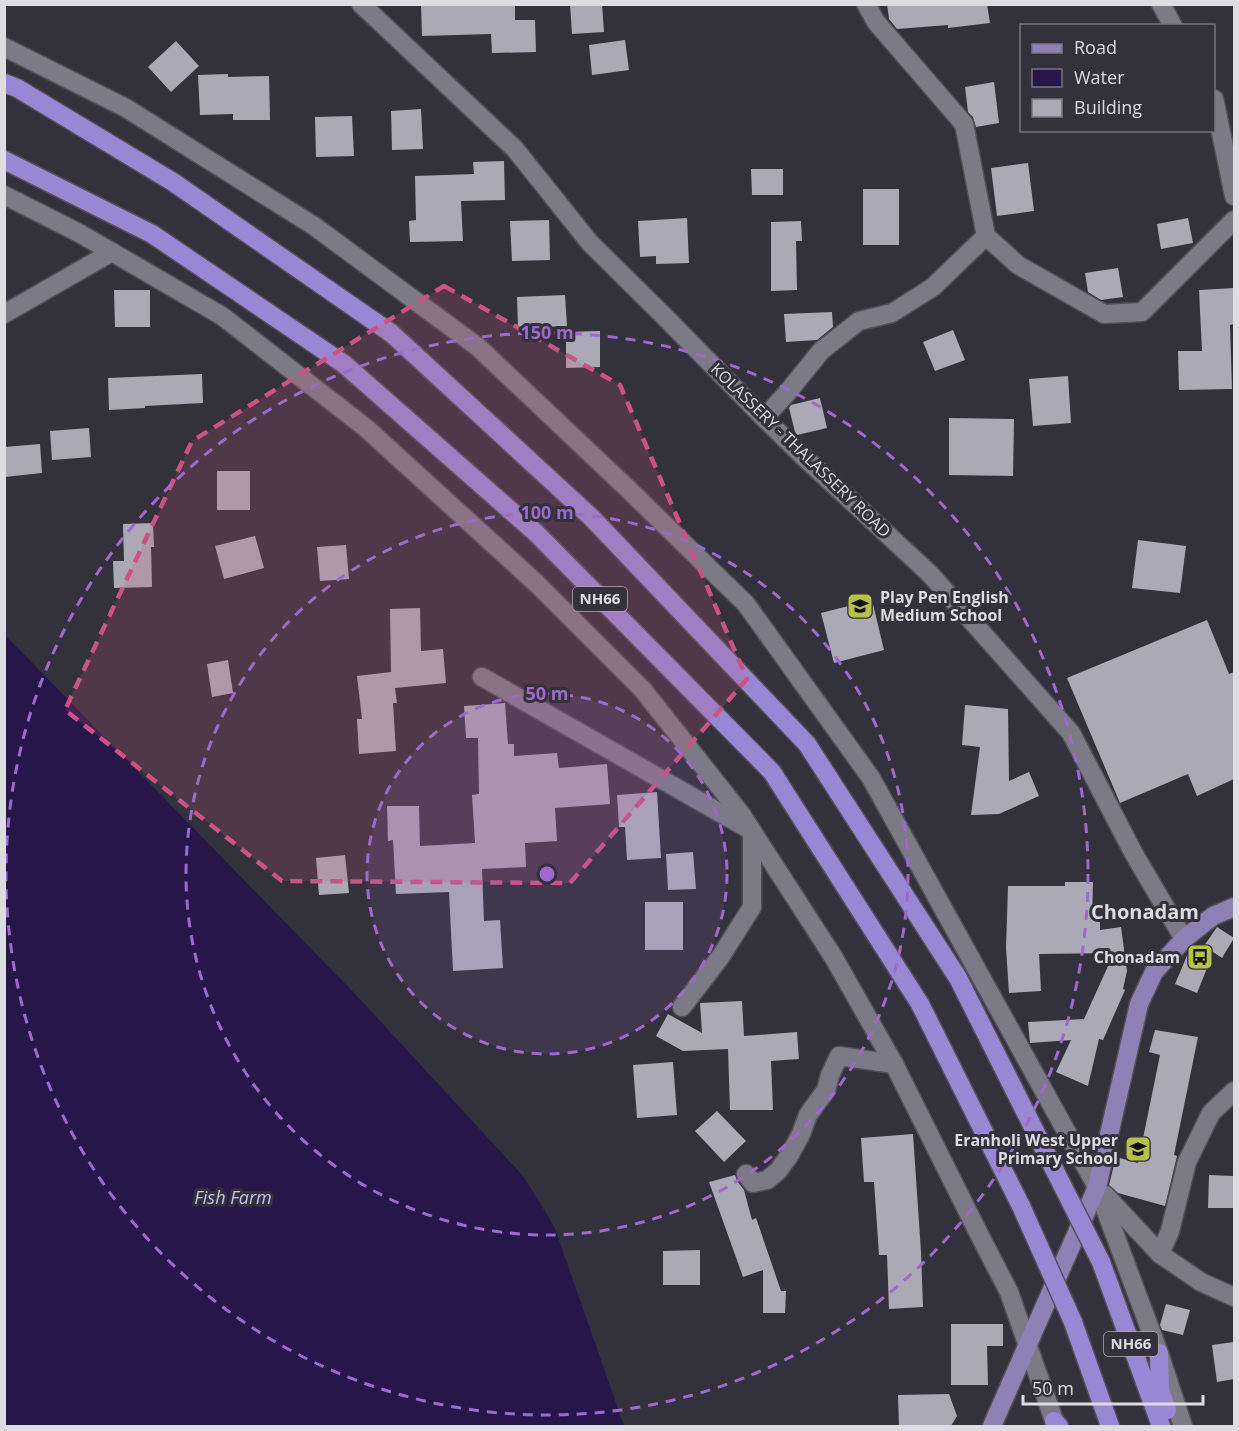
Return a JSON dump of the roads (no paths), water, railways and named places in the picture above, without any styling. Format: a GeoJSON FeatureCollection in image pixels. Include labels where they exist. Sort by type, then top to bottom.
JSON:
{"type":"FeatureCollection","features":[{"type":"Feature","properties":{"kind":"highway","name":"NH66"},"geometry":{"type":"LineString","coordinates":[[4,82],[173,182],[391,333],[592,518],[807,744],[958,978],[1101,1263],[1161,1426]]}},
{"type":"Feature","properties":{"kind":"highway","name":"NH66"},"geometry":{"type":"LineString","coordinates":[[4,160],[152,234],[344,364],[535,532],[772,772],[920,1004],[1021,1206],[1073,1322],[1110,1426]]}},
{"type":"Feature","properties":{"kind":"highway"},"geometry":{"type":"LineString","coordinates":[[1159,1353],[1160,1390],[1173,1426]]}},
{"type":"Feature","properties":{"kind":"main road"},"geometry":{"type":"LineString","coordinates":[[992,1426],[1097,1187],[1139,1004],[1154,972],[1184,939],[1214,916],[1234,908]]}},
{"type":"Feature","properties":{"kind":"street","name":"KOLASSERY - THALASSERY ROAD"},"geometry":{"type":"LineString","coordinates":[[361,4],[515,148],[590,243],[813,466],[930,574],[1071,733],[1134,854],[1184,939]]}},
{"type":"Feature","properties":{"kind":"street"},"geometry":{"type":"LineString","coordinates":[[866,4],[876,22],[964,124],[986,236],[1018,265],[1104,314],[1142,312],[1234,219]]}},
{"type":"Feature","properties":{"kind":"street"},"geometry":{"type":"LineString","coordinates":[[1161,4],[1172,24]]}},
{"type":"Feature","properties":{"kind":"street"},"geometry":{"type":"LineString","coordinates":[[4,47],[126,108],[304,220],[478,348],[746,604],[871,778],[1097,1187],[1159,1353],[1183,1426]]}},
{"type":"Feature","properties":{"kind":"street"},"geometry":{"type":"LineString","coordinates":[[1215,102],[1234,196]]}},
{"type":"Feature","properties":{"kind":"street"},"geometry":{"type":"LineString","coordinates":[[4,195],[79,233],[222,316],[366,428],[536,584],[643,690],[741,814],[834,958],[894,1064],[1009,1292],[1056,1425]]}},
{"type":"Feature","properties":{"kind":"street"},"geometry":{"type":"LineString","coordinates":[[765,418],[821,351],[860,321],[892,313],[933,287],[986,236]]}},
{"type":"Feature","properties":{"kind":"street"},"geometry":{"type":"LineString","coordinates":[[4,314],[112,252]]}},
{"type":"Feature","properties":{"kind":"street"},"geometry":{"type":"LineString","coordinates":[[482,677],[752,831]]}},
{"type":"Feature","properties":{"kind":"street"},"geometry":{"type":"LineString","coordinates":[[682,1007],[721,956],[752,907],[752,831]]}},
{"type":"Feature","properties":{"kind":"street"},"geometry":{"type":"LineString","coordinates":[[746,1174],[753,1183],[767,1180],[778,1171],[801,1134],[808,1115],[826,1090],[830,1075],[840,1056],[894,1064]]}},
{"type":"Feature","properties":{"kind":"street"},"geometry":{"type":"LineString","coordinates":[[1160,1254],[1170,1230],[1187,1162],[1211,1113],[1234,1091]]}},
{"type":"Feature","properties":{"kind":"street"},"geometry":{"type":"LineString","coordinates":[[1097,1187],[1160,1254],[1201,1282],[1234,1297]]}},
{"type":"Feature","properties":{"kind":"water","name":"Fish Farm"},"geometry":{"type":"Polygon","coordinates":[[[4,634],[357,996],[523,1176],[554,1226],[624,1426],[5,1426],[4,634]]]}},
{"type":"Feature","properties":{"kind":"place","name":"Play Pen English Medium School"},"geometry":{"type":"Point","coordinates":[860,606]}},
{"type":"Feature","properties":{"kind":"place","name":"Chonadam"},"geometry":{"type":"Point","coordinates":[1200,957]}},
{"type":"Feature","properties":{"kind":"place","name":"Eranholi West Upper Primary School"},"geometry":{"type":"Point","coordinates":[1138,1149]}},
{"type":"Feature","properties":{"kind":"district","name":"Chonadam"},"geometry":{"type":"Point","coordinates":[1145,912]}}]}
